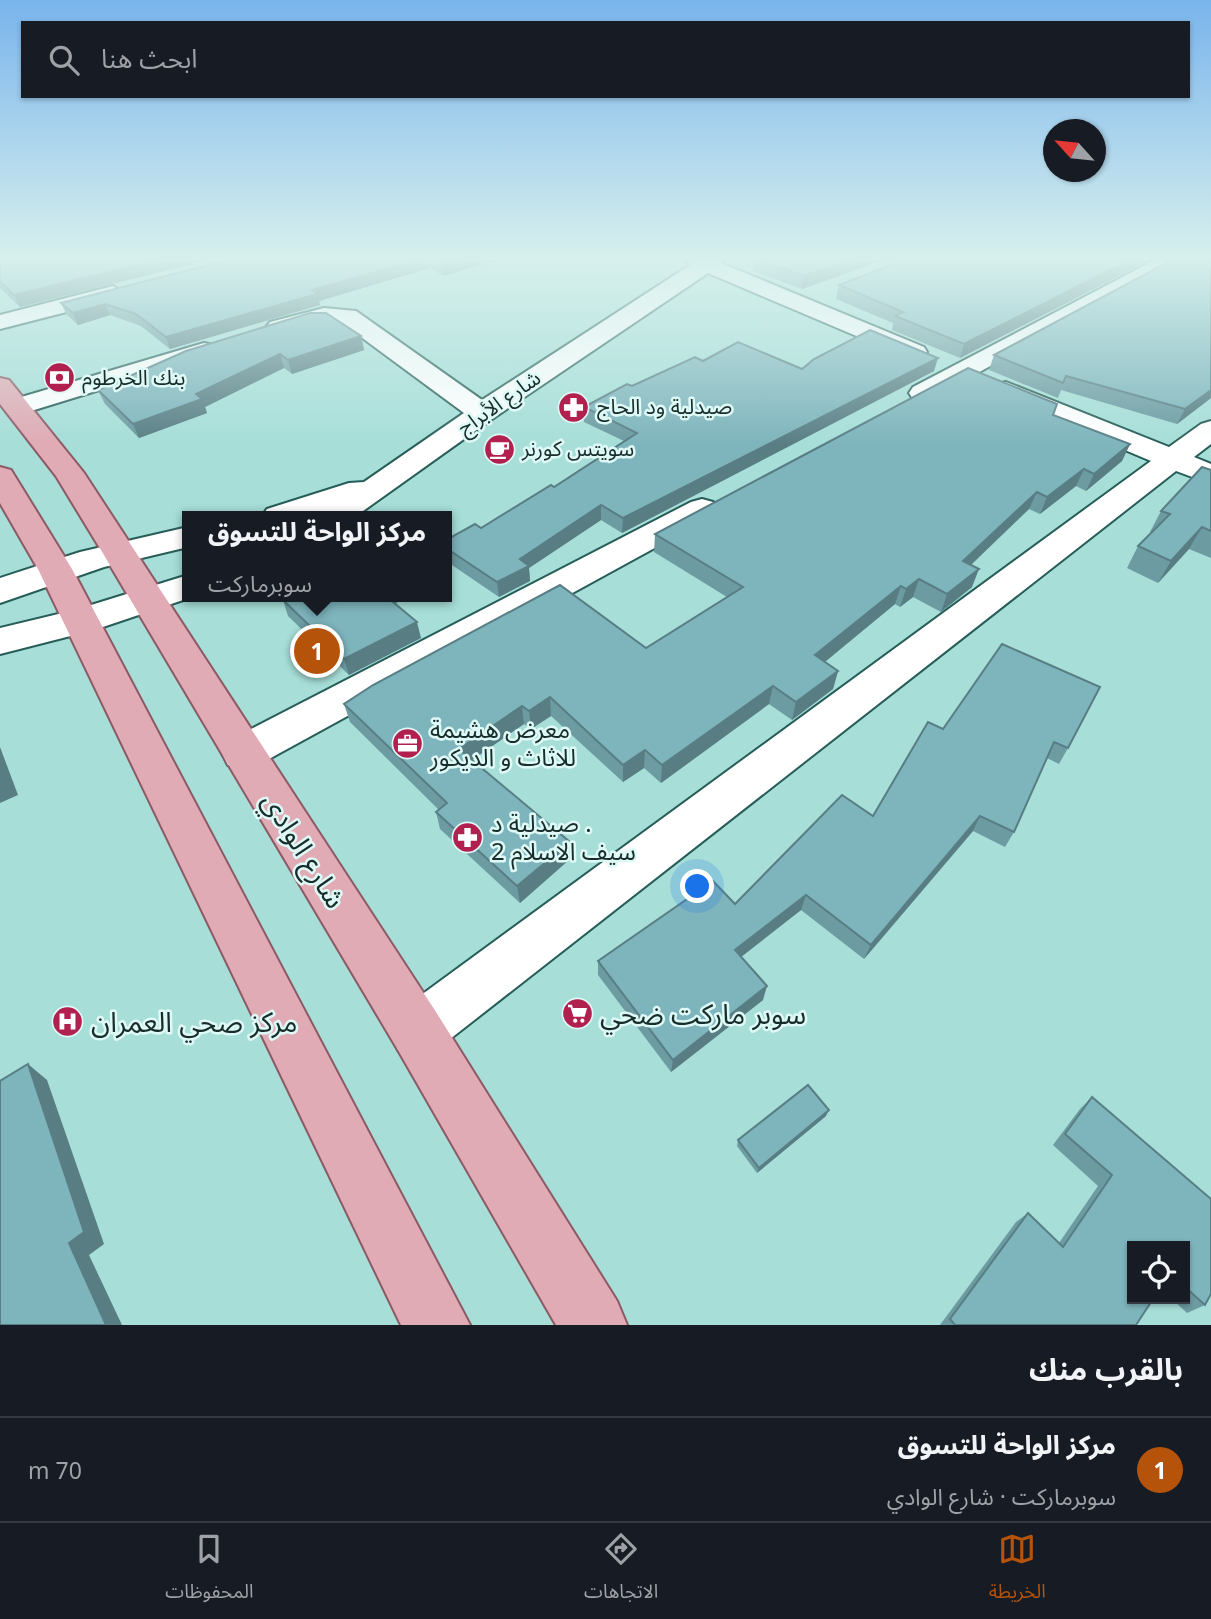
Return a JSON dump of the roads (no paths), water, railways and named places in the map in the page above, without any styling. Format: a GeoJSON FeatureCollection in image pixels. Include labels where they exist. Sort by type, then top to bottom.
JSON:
{"type":"FeatureCollection","features":[{"type":"Feature","properties":{"kind":"main road","name":"شارع الوادي"},"geometry":{"type":"LineString","coordinates":[[9,396],[69,473],[118,550],[168,593],[243,753],[416,1031],[593,1325]]}},
{"type":"Feature","properties":{"kind":"main road"},"geometry":{"type":"LineString","coordinates":[[0,476],[55,569],[436,1325]]}},
{"type":"Feature","properties":{"kind":"street"},"geometry":{"type":"LineString","coordinates":[[258,334],[296,322]]}},
{"type":"Feature","properties":{"kind":"street"},"geometry":{"type":"LineString","coordinates":[[356,322],[482,413]]}},
{"type":"Feature","properties":{"kind":"street","name":"شارع الأبراج"},"geometry":{"type":"LineString","coordinates":[[344,511],[615,322]]}},
{"type":"Feature","properties":{"kind":"street"},"geometry":{"type":"LineString","coordinates":[[845,322],[1211,475]]}},
{"type":"Feature","properties":{"kind":"street"},"geometry":{"type":"LineString","coordinates":[[902,404],[1054,322]]}},
{"type":"Feature","properties":{"kind":"street"},"geometry":{"type":"LineString","coordinates":[[9,396],[231,342]]}},
{"type":"Feature","properties":{"kind":"street"},"geometry":{"type":"LineString","coordinates":[[416,1031],[1211,430]]}},
{"type":"Feature","properties":{"kind":"street"},"geometry":{"type":"LineString","coordinates":[[293,511],[392,479]]}},
{"type":"Feature","properties":{"kind":"street"},"geometry":{"type":"LineString","coordinates":[[243,753],[731,494]]}},
{"type":"Feature","properties":{"kind":"street"},"geometry":{"type":"LineString","coordinates":[[0,591],[55,569],[118,550],[182,538]]}},
{"type":"Feature","properties":{"kind":"street"},"geometry":{"type":"LineString","coordinates":[[0,641],[80,621],[168,593]]}},
{"type":"Feature","properties":{"kind":"place","name":"بنك الخرطوم"},"geometry":{"type":"Point","coordinates":[59,378]}},
{"type":"Feature","properties":{"kind":"place","name":"صيدلية ود الحاج"},"geometry":{"type":"Point","coordinates":[574,407]}},
{"type":"Feature","properties":{"kind":"place","name":"سويتس كورنر"},"geometry":{"type":"Point","coordinates":[499,449]}},
{"type":"Feature","properties":{"kind":"place","name":"مركز الواحة للتسوق"},"geometry":{"type":"Point","coordinates":[317,651]}},
{"type":"Feature","properties":{"kind":"place","name":"معرض هشيمة للاثاث و الديكور"},"geometry":{"type":"Point","coordinates":[407,744]}},
{"type":"Feature","properties":{"kind":"place","name":"صيدلية د . سيف الاسلام 2"},"geometry":{"type":"Point","coordinates":[468,838]}},
{"type":"Feature","properties":{"kind":"place","name":"سوبر ماركت ضحي"},"geometry":{"type":"Point","coordinates":[577,1014]}},
{"type":"Feature","properties":{"kind":"place","name":"مركز صحي العمران"},"geometry":{"type":"Point","coordinates":[68,1022]}}]}
